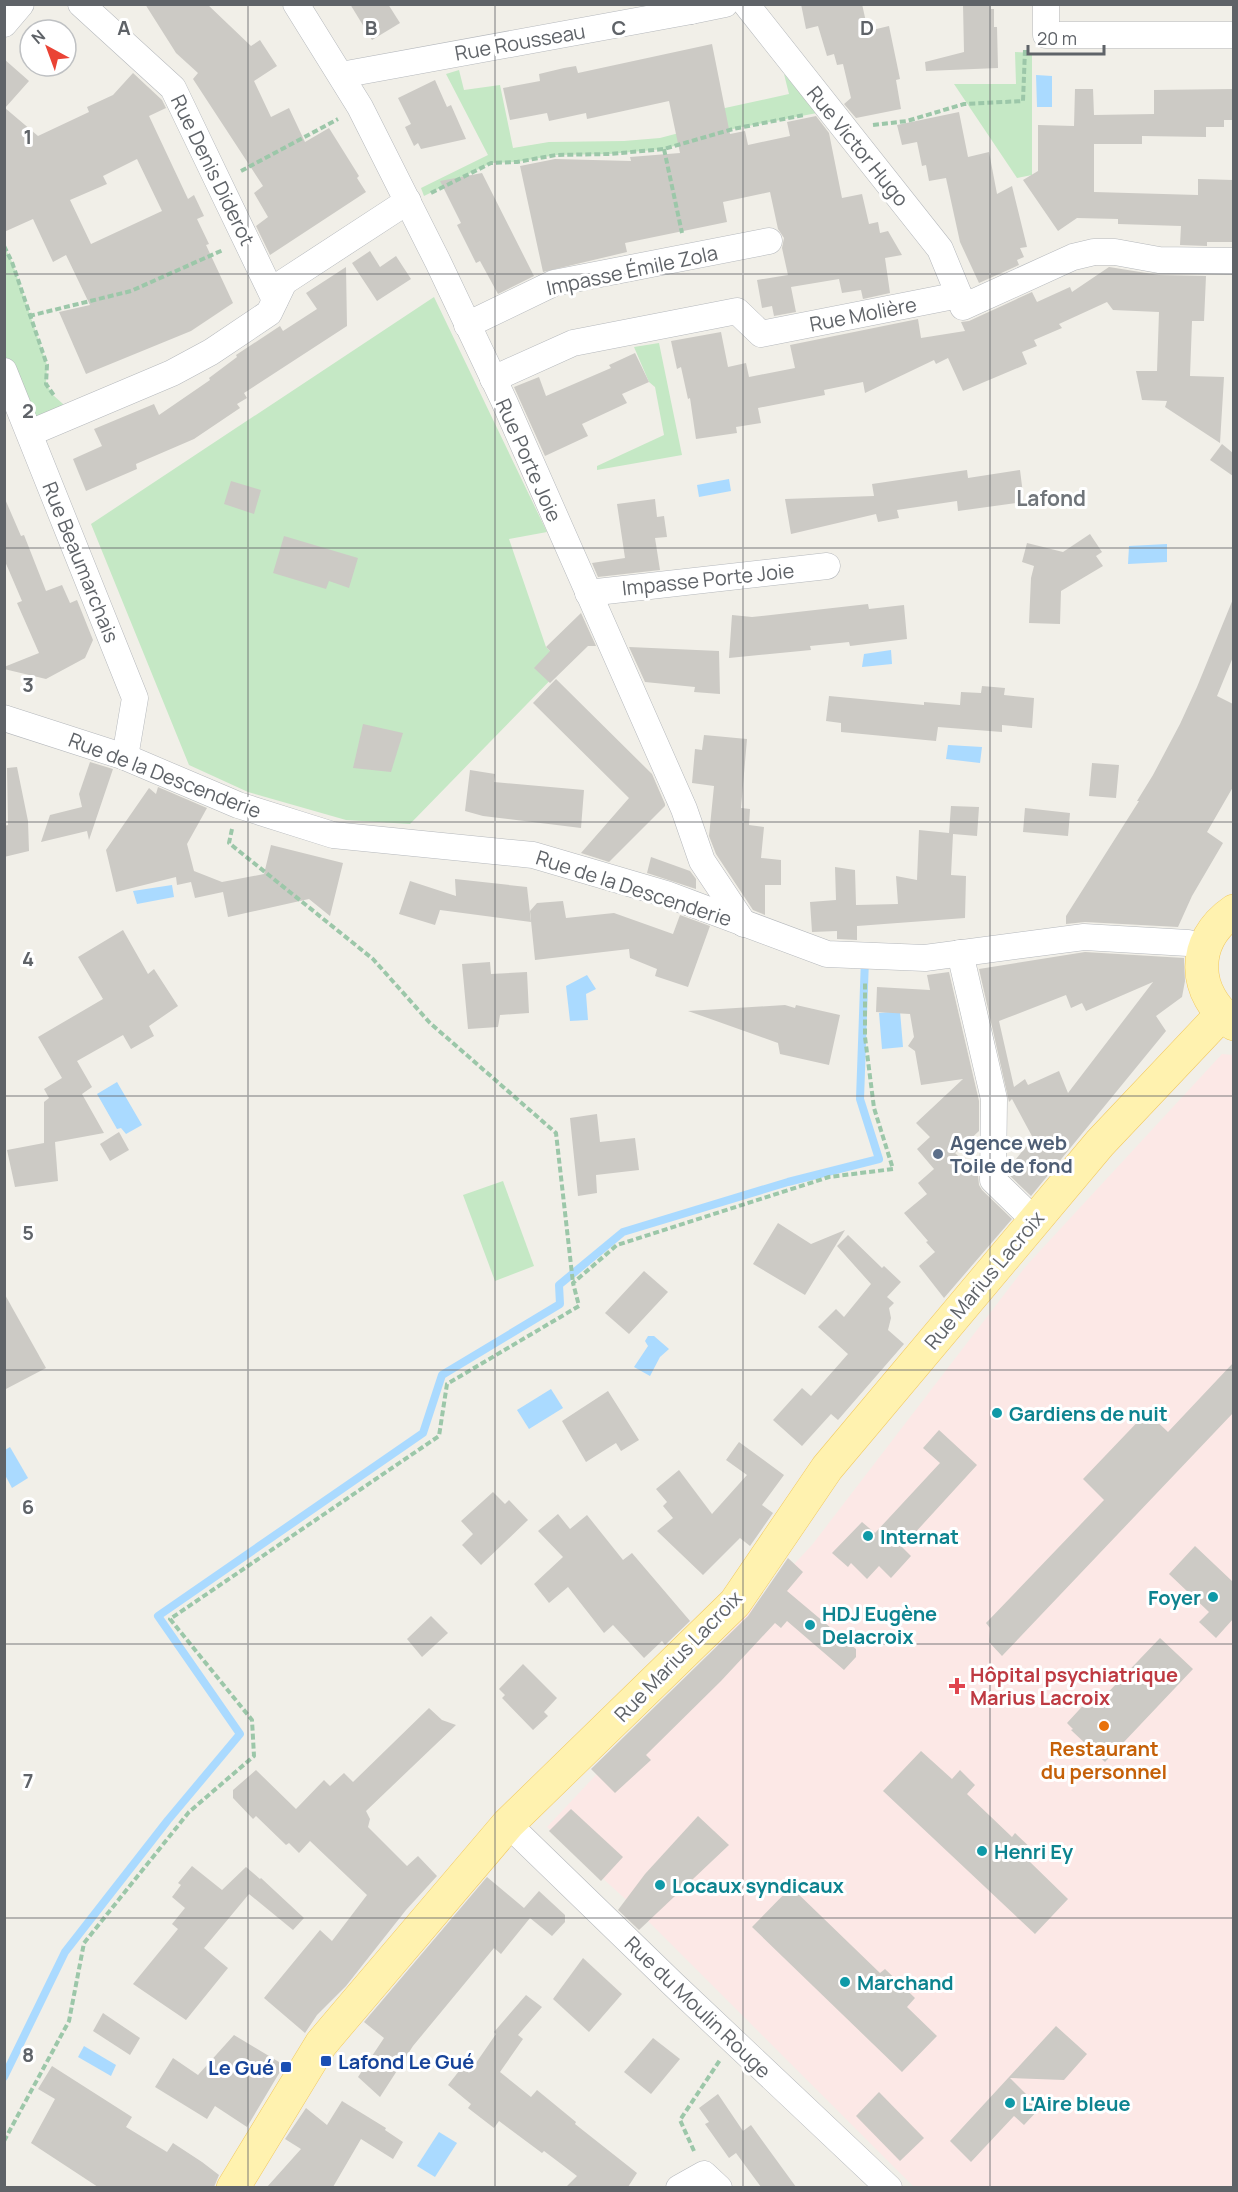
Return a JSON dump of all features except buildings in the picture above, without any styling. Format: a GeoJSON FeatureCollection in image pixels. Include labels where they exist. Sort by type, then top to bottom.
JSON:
{"type":"FeatureCollection","features":[{"type":"Feature","properties":{"kind":"main road"},"geometry":{"type":"LineString","coordinates":[[1227,1020],[1210,1001],[1201,967],[1204,949],[1212,932],[1233,911]]}},
{"type":"Feature","properties":{"kind":"main road","name":"Rue Marius Lacroix"},"geometry":{"type":"LineString","coordinates":[[232,2187],[321,2044],[508,1824],[735,1603],[827,1468],[1034,1220],[1100,1143],[1227,1020]]}},
{"type":"Feature","properties":{"kind":"street"},"geometry":{"type":"LineString","coordinates":[[4,24],[21,4]]}},
{"type":"Feature","properties":{"kind":"street","name":"Rue Denis Diderot"},"geometry":{"type":"LineString","coordinates":[[81,4],[162,75],[173,88],[275,300]]}},
{"type":"Feature","properties":{"kind":"street","name":"Rue Porte Joie"},"geometry":{"type":"LineString","coordinates":[[296,4],[360,107],[408,201],[493,379],[684,810],[702,861],[744,924]]}},
{"type":"Feature","properties":{"kind":"street","name":"Rue Rousseau"},"geometry":{"type":"LineString","coordinates":[[341,75],[693,8],[725,4]]}},
{"type":"Feature","properties":{"kind":"street","name":"Rue Victor Hugo"},"geometry":{"type":"LineString","coordinates":[[746,4],[940,249],[959,295]]}},
{"type":"Feature","properties":{"kind":"street"},"geometry":{"type":"LineString","coordinates":[[1046,4],[1046,34],[1233,34]]}},
{"type":"Feature","properties":{"kind":"street"},"geometry":{"type":"LineString","coordinates":[[30,433],[172,373],[211,352],[269,312],[284,282],[408,201]]}},
{"type":"Feature","properties":{"kind":"street","name":"Impasse Émile Zola"},"geometry":{"type":"LineString","coordinates":[[467,326],[554,283],[769,241]]}},
{"type":"Feature","properties":{"kind":"street","name":"Rue Molière"},"geometry":{"type":"LineString","coordinates":[[493,379],[573,343],[737,310],[761,334],[959,295],[963,307],[1073,257],[1094,252],[1115,252],[1159,260],[1233,261]]}},
{"type":"Feature","properties":{"kind":"street","name":"Rue Beaumarchais"},"geometry":{"type":"LineString","coordinates":[[4,371],[135,698],[125,757]]}},
{"type":"Feature","properties":{"kind":"street","name":"Impasse Porte Joie"},"geometry":{"type":"LineString","coordinates":[[588,593],[828,566]]}},
{"type":"Feature","properties":{"kind":"street","name":"Rue de la Descenderie"},"geometry":{"type":"LineString","coordinates":[[4,718],[125,757],[238,805],[333,835],[533,855],[666,894],[827,954],[925,958],[1084,937],[1188,943],[1204,949]]}},
{"type":"Feature","properties":{"kind":"street"},"geometry":{"type":"LineString","coordinates":[[960,953],[994,1099],[993,1180],[1034,1220]]}},
{"type":"Feature","properties":{"kind":"street","name":"Rue du Moulin Rouge"},"geometry":{"type":"LineString","coordinates":[[508,1824],[889,2187]]}},
{"type":"Feature","properties":{"kind":"street"},"geometry":{"type":"LineString","coordinates":[[679,2187],[712,2181]]}},
{"type":"Feature","properties":{"kind":"path"},"geometry":{"type":"LineString","coordinates":[[408,201],[424,196],[491,163],[517,162],[556,155],[610,154],[664,149],[733,129],[836,118],[886,125],[964,104],[1023,101],[1024,50],[1046,34]]}},
{"type":"Feature","properties":{"kind":"path"},"geometry":{"type":"LineString","coordinates":[[219,183],[360,107]]}},
{"type":"Feature","properties":{"kind":"path"},"geometry":{"type":"LineString","coordinates":[[664,149],[687,256]]}},
{"type":"Feature","properties":{"kind":"path"},"geometry":{"type":"LineString","coordinates":[[29,316],[131,291],[246,239]]}},
{"type":"Feature","properties":{"kind":"path"},"geometry":{"type":"LineString","coordinates":[[4,246],[12,262],[47,365],[46,384],[71,417]]}},
{"type":"Feature","properties":{"kind":"path"},"geometry":{"type":"LineString","coordinates":[[4,2141],[69,2021],[84,1943],[189,1812],[254,1756],[252,1720],[170,1619],[439,1436],[447,1384],[579,1306],[573,1282],[556,1133],[430,1023],[373,959],[229,843],[238,805]]}},
{"type":"Feature","properties":{"kind":"path"},"geometry":{"type":"LineString","coordinates":[[573,1282],[616,1245],[830,1177],[893,1168],[874,1108],[865,1036],[866,954]]}},
{"type":"Feature","properties":{"kind":"path"},"geometry":{"type":"LineString","coordinates":[[712,2181],[680,2120],[733,2040]]}},
{"type":"Feature","properties":{"kind":"shaded area","name":"Hôpital psychiatrique Marius Lacroix"},"geometry":{"type":"Polygon","coordinates":[[[1222,1054],[1233,1055],[1233,2187],[914,2187],[635,1908],[547,1827],[812,1545],[1026,1266],[1222,1054]]]}},
{"type":"Feature","properties":{"kind":"green space"},"geometry":{"type":"Polygon","coordinates":[[[1015,52],[1032,53],[1032,175],[1017,178],[954,84],[1016,84],[1015,52]]]}},
{"type":"Feature","properties":{"kind":"green space"},"geometry":{"type":"Polygon","coordinates":[[[459,70],[464,90],[500,85],[513,148],[549,142],[660,138],[694,129],[725,108],[789,94],[784,74],[817,113],[733,129],[664,149],[610,154],[556,155],[517,162],[491,163],[424,196],[421,188],[488,155],[446,74],[459,70]]]}},
{"type":"Feature","properties":{"kind":"green space"},"geometry":{"type":"Polygon","coordinates":[[[4,246],[12,262],[47,365],[46,384],[71,417],[30,433],[5,371],[4,246]]]}},
{"type":"Feature","properties":{"kind":"green space"},"geometry":{"type":"Polygon","coordinates":[[[434,297],[547,532],[509,539],[546,647],[564,666],[410,824],[346,820],[248,792],[189,765],[91,524],[434,297]]]}},
{"type":"Feature","properties":{"kind":"green space"},"geometry":{"type":"Polygon","coordinates":[[[659,343],[682,455],[597,470],[597,466],[664,435],[655,387],[649,382],[634,347],[659,343]]]}},
{"type":"Feature","properties":{"kind":"green space"},"geometry":{"type":"Polygon","coordinates":[[[503,1181],[534,1266],[495,1281],[463,1195],[503,1181]]]}},
{"type":"Feature","properties":{"kind":"water"},"geometry":{"type":"Polygon","coordinates":[[[1036,75],[1052,76],[1052,107],[1037,107],[1036,75]]]}},
{"type":"Feature","properties":{"kind":"water"},"geometry":{"type":"Polygon","coordinates":[[[729,479],[731,491],[699,497],[697,485],[729,479]]]}},
{"type":"Feature","properties":{"kind":"water"},"geometry":{"type":"Polygon","coordinates":[[[1167,544],[1167,562],[1128,564],[1129,546],[1167,544]]]}},
{"type":"Feature","properties":{"kind":"water"},"geometry":{"type":"Polygon","coordinates":[[[891,650],[892,664],[862,667],[864,654],[891,650]]]}},
{"type":"Feature","properties":{"kind":"water"},"geometry":{"type":"Polygon","coordinates":[[[948,745],[982,747],[980,763],[946,759],[948,745]]]}},
{"type":"Feature","properties":{"kind":"water"},"geometry":{"type":"Polygon","coordinates":[[[172,885],[174,897],[137,904],[133,891],[172,885]]]}},
{"type":"Feature","properties":{"kind":"water"},"geometry":{"type":"Polygon","coordinates":[[[587,975],[596,989],[586,994],[588,1020],[570,1021],[566,986],[587,975]]]}},
{"type":"Feature","properties":{"kind":"water"},"geometry":{"type":"Polygon","coordinates":[[[900,1011],[903,1047],[882,1049],[879,1013],[900,1011]]]}},
{"type":"Feature","properties":{"kind":"water"},"geometry":{"type":"Polygon","coordinates":[[[117,1082],[142,1125],[126,1134],[121,1128],[117,1129],[97,1094],[117,1082]]]}},
{"type":"Feature","properties":{"kind":"water"},"geometry":{"type":"Polygon","coordinates":[[[648,1336],[654,1336],[669,1349],[660,1357],[650,1376],[634,1367],[648,1346],[645,1341],[648,1336]]]}},
{"type":"Feature","properties":{"kind":"water"},"geometry":{"type":"Polygon","coordinates":[[[551,1389],[563,1408],[529,1429],[517,1410],[551,1389]]]}},
{"type":"Feature","properties":{"kind":"water"},"geometry":{"type":"Polygon","coordinates":[[[10,1447],[28,1478],[12,1488],[5,1475],[5,1450],[10,1447]]]}},
{"type":"Feature","properties":{"kind":"water"},"geometry":{"type":"Polygon","coordinates":[[[84,2046],[116,2065],[111,2076],[78,2057],[84,2046]]]}},
{"type":"Feature","properties":{"kind":"water"},"geometry":{"type":"Polygon","coordinates":[[[439,2132],[457,2143],[435,2177],[417,2166],[439,2132]]]}},
{"type":"Feature","properties":{"kind":"waterway"},"geometry":{"type":"LineString","coordinates":[[4,2077],[65,1952],[168,1820],[240,1734],[158,1616],[423,1433],[442,1375],[560,1304],[559,1285],[623,1232],[788,1182],[879,1159],[860,1099],[865,959]]}},
{"type":"Feature","properties":{"kind":"place","name":"Agence web Toile de fond"},"geometry":{"type":"Point","coordinates":[938,1154]}},
{"type":"Feature","properties":{"kind":"place","name":"Gardiens de nuit"},"geometry":{"type":"Point","coordinates":[997,1413]}},
{"type":"Feature","properties":{"kind":"place","name":"Internat"},"geometry":{"type":"Point","coordinates":[868,1536]}},
{"type":"Feature","properties":{"kind":"place","name":"Foyer"},"geometry":{"type":"Point","coordinates":[1213,1597]}},
{"type":"Feature","properties":{"kind":"place","name":"HDJ Eugène Delacroix"},"geometry":{"type":"Point","coordinates":[810,1625]}},
{"type":"Feature","properties":{"kind":"place","name":"Hôpital psychiatrique Marius Lacroix"},"geometry":{"type":"Point","coordinates":[957,1686]}},
{"type":"Feature","properties":{"kind":"place","name":"Restaurant du personnel"},"geometry":{"type":"Point","coordinates":[1104,1726]}},
{"type":"Feature","properties":{"kind":"place","name":"Henri Ey"},"geometry":{"type":"Point","coordinates":[982,1851]}},
{"type":"Feature","properties":{"kind":"place","name":"Locaux syndicaux"},"geometry":{"type":"Point","coordinates":[660,1885]}},
{"type":"Feature","properties":{"kind":"place","name":"Marchand"},"geometry":{"type":"Point","coordinates":[845,1982]}},
{"type":"Feature","properties":{"kind":"place","name":"Lafond Le Gué"},"geometry":{"type":"Point","coordinates":[326,2061]}},
{"type":"Feature","properties":{"kind":"place","name":"Le Gué"},"geometry":{"type":"Point","coordinates":[286,2067]}},
{"type":"Feature","properties":{"kind":"place","name":"L'Aire bleue"},"geometry":{"type":"Point","coordinates":[1010,2103]}},
{"type":"Feature","properties":{"kind":"district","name":"Lafond"},"geometry":{"type":"Point","coordinates":[1051,498]}}]}
